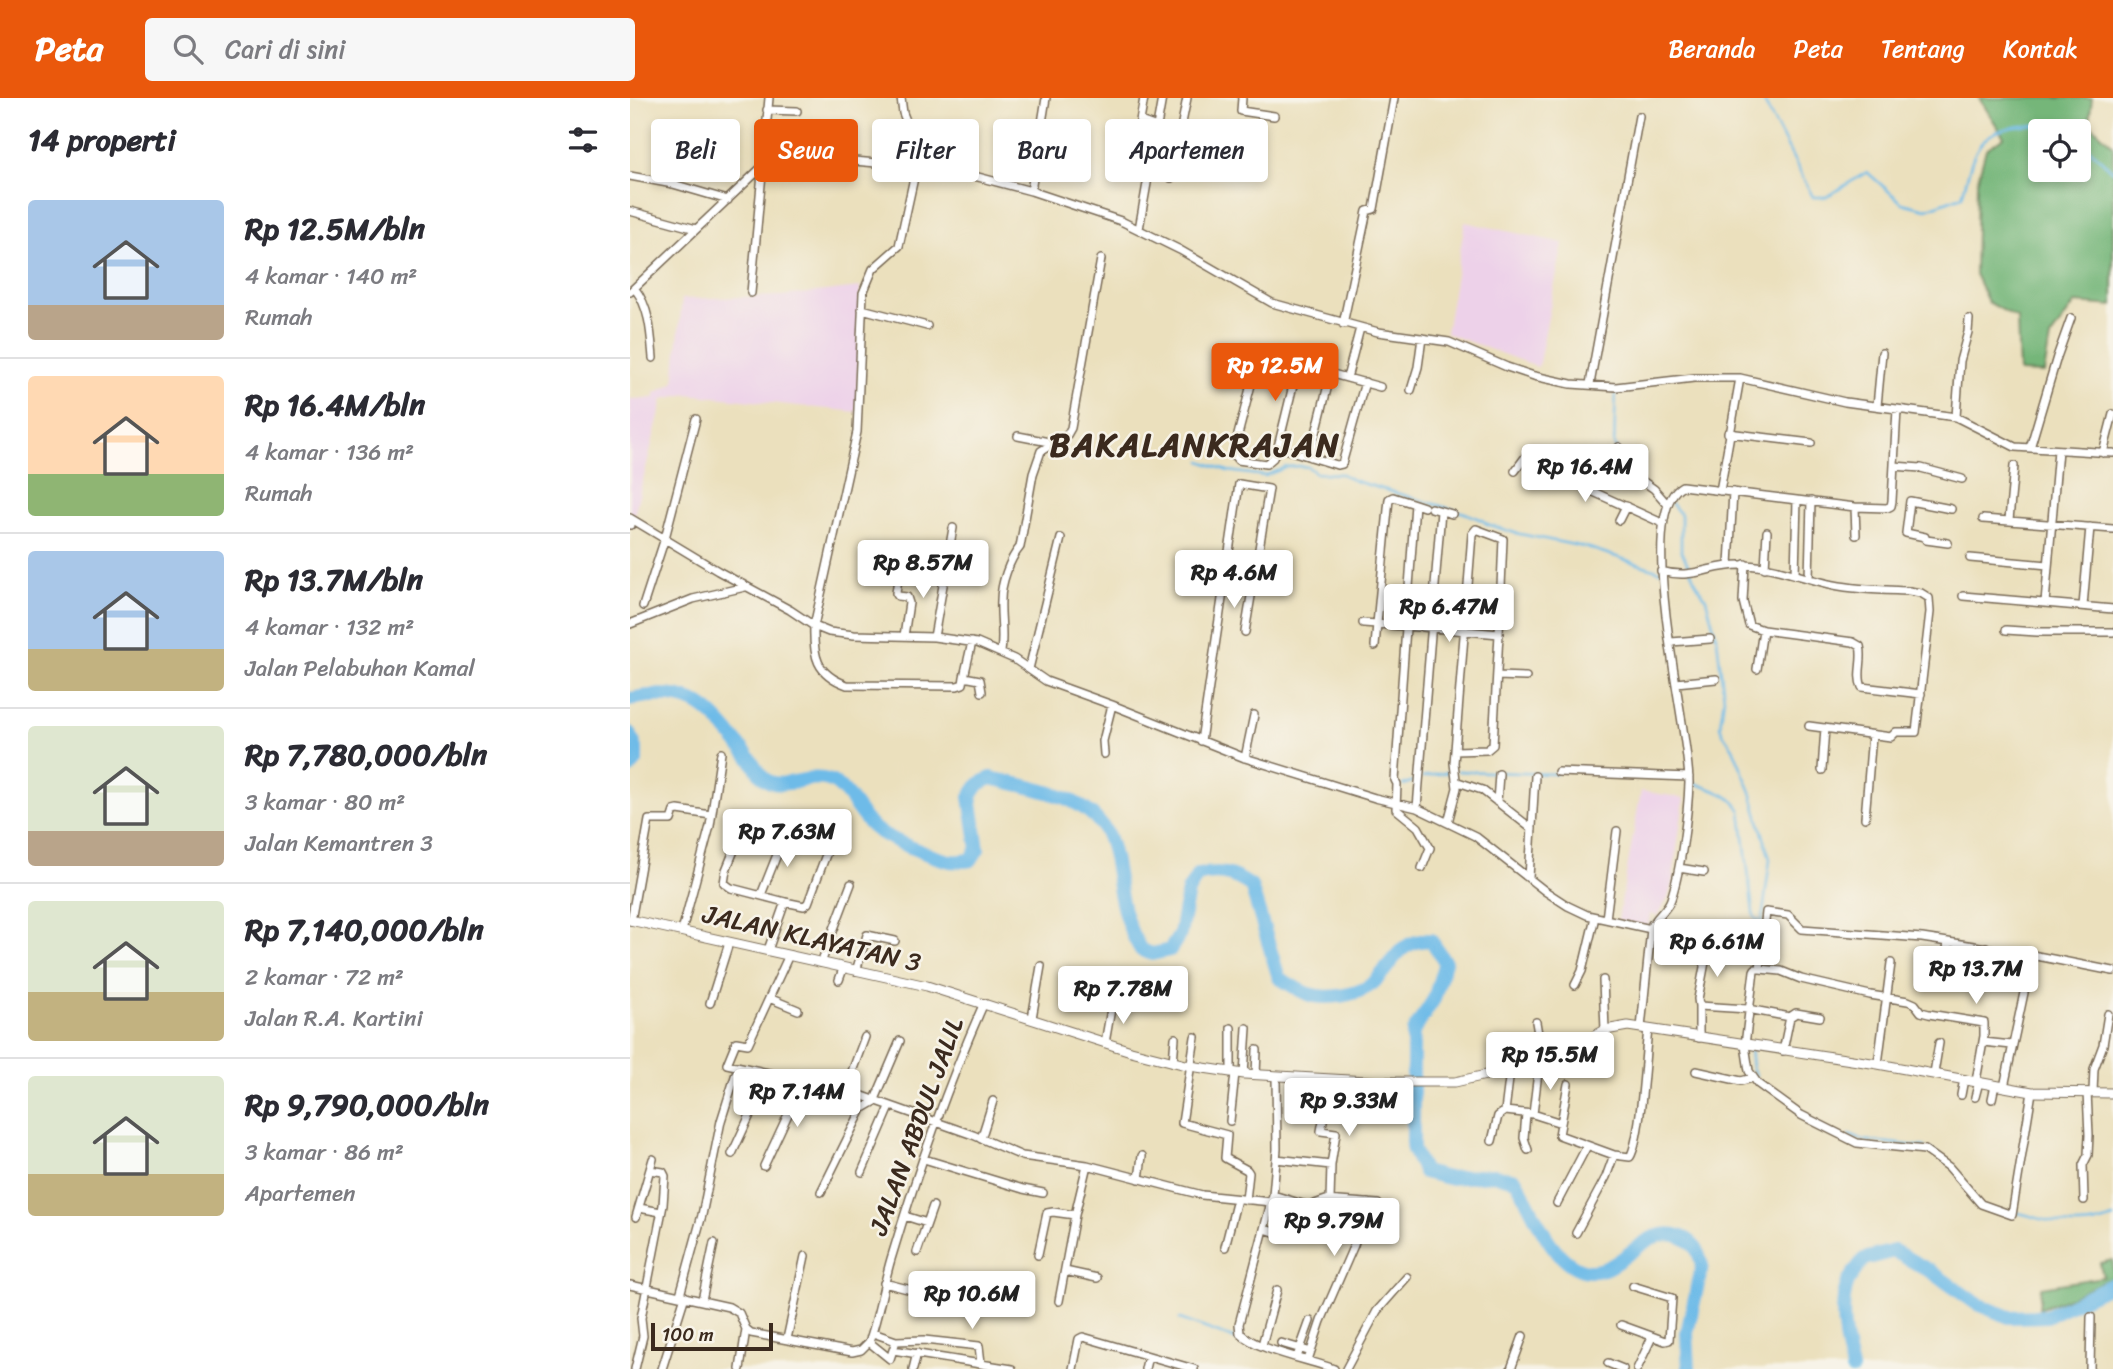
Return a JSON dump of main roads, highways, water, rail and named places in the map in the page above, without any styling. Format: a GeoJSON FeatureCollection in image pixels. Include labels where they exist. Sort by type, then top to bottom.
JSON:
{"type":"FeatureCollection","features":[{"type":"Feature","properties":{"kind":"waterway"},"geometry":{"type":"LineString","coordinates":[[1762,98],[1813,197],[1826,197],[1867,172],[1902,203],[1926,209],[1962,196],[1976,150],[1990,135],[2028,125]]}},
{"type":"Feature","properties":{"kind":"waterway"},"geometry":{"type":"LineString","coordinates":[[2091,150],[2113,171]]}},
{"type":"Feature","properties":{"kind":"waterway"},"geometry":{"type":"LineString","coordinates":[[1616,391],[1614,445],[1617,450]]}},
{"type":"Feature","properties":{"kind":"waterway"},"geometry":{"type":"LineString","coordinates":[[1201,461],[1228,471],[1265,476],[1286,467],[1300,466],[1308,467],[1316,473],[1342,474],[1355,481],[1465,513],[1515,533],[1589,548],[1660,571]]}},
{"type":"Feature","properties":{"kind":"waterway"},"geometry":{"type":"LineString","coordinates":[[1672,504],[1681,515],[1681,549],[1706,599],[1717,639],[1724,698],[1720,726],[1733,748],[1751,792],[1770,859],[1756,968]]}},
{"type":"Feature","properties":{"kind":"waterway"},"geometry":{"type":"LineString","coordinates":[[630,699],[653,696],[687,699],[712,715],[724,727],[765,779],[779,784],[820,778],[828,780],[848,795],[875,829],[911,848],[950,861],[971,860],[978,849],[970,797],[979,784],[991,778],[1039,789],[1070,800],[1096,819],[1106,832],[1113,852],[1128,923],[1141,950],[1152,954],[1170,950],[1180,934],[1188,891],[1198,875],[1213,873],[1238,878],[1251,886],[1279,978],[1308,994],[1332,997],[1365,988],[1379,977],[1403,949],[1419,941],[1431,940],[1445,962],[1434,999],[1413,1032],[1413,1150],[1424,1172],[1448,1178],[1494,1175],[1516,1180],[1552,1245],[1571,1265],[1583,1270],[1597,1271],[1609,1267],[1655,1237],[1668,1234],[1690,1242],[1698,1252],[1702,1266],[1687,1333],[1689,1369]]}},
{"type":"Feature","properties":{"kind":"waterway"},"geometry":{"type":"LineString","coordinates":[[630,733],[636,748],[636,761],[630,768]]}},
{"type":"Feature","properties":{"kind":"waterway"},"geometry":{"type":"LineString","coordinates":[[1458,771],[1556,774]]}},
{"type":"Feature","properties":{"kind":"waterway"},"geometry":{"type":"LineString","coordinates":[[1423,777],[1449,772]]}},
{"type":"Feature","properties":{"kind":"waterway"},"geometry":{"type":"LineString","coordinates":[[1403,785],[1416,780]]}},
{"type":"Feature","properties":{"kind":"waterway"},"geometry":{"type":"LineString","coordinates":[[1692,782],[1726,796],[1741,811],[1753,913],[1759,920]]}},
{"type":"Feature","properties":{"kind":"waterway"},"geometry":{"type":"LineString","coordinates":[[1750,1048],[1752,1068],[1756,1075]]}},
{"type":"Feature","properties":{"kind":"waterway"},"geometry":{"type":"LineString","coordinates":[[1849,1135],[1862,1140],[1925,1147]]}},
{"type":"Feature","properties":{"kind":"waterway"},"geometry":{"type":"LineString","coordinates":[[1931,1150],[1948,1162]]}},
{"type":"Feature","properties":{"kind":"waterway"},"geometry":{"type":"LineString","coordinates":[[2015,1212],[2075,1225],[2087,1225],[2113,1218]]}},
{"type":"Feature","properties":{"kind":"waterway"},"geometry":{"type":"LineString","coordinates":[[1852,1369],[1845,1337],[1843,1303],[1848,1282],[1864,1259],[1894,1251],[1932,1272],[1977,1304],[2009,1317],[2047,1316],[2113,1284]]}},
{"type":"Feature","properties":{"kind":"waterway"},"geometry":{"type":"LineString","coordinates":[[1180,1319],[1252,1345]]}},
{"type":"Feature","properties":{"kind":"district","name":"BAKALANKRAJAN"},"geometry":{"type":"Point","coordinates":[1195,444]}}]}
